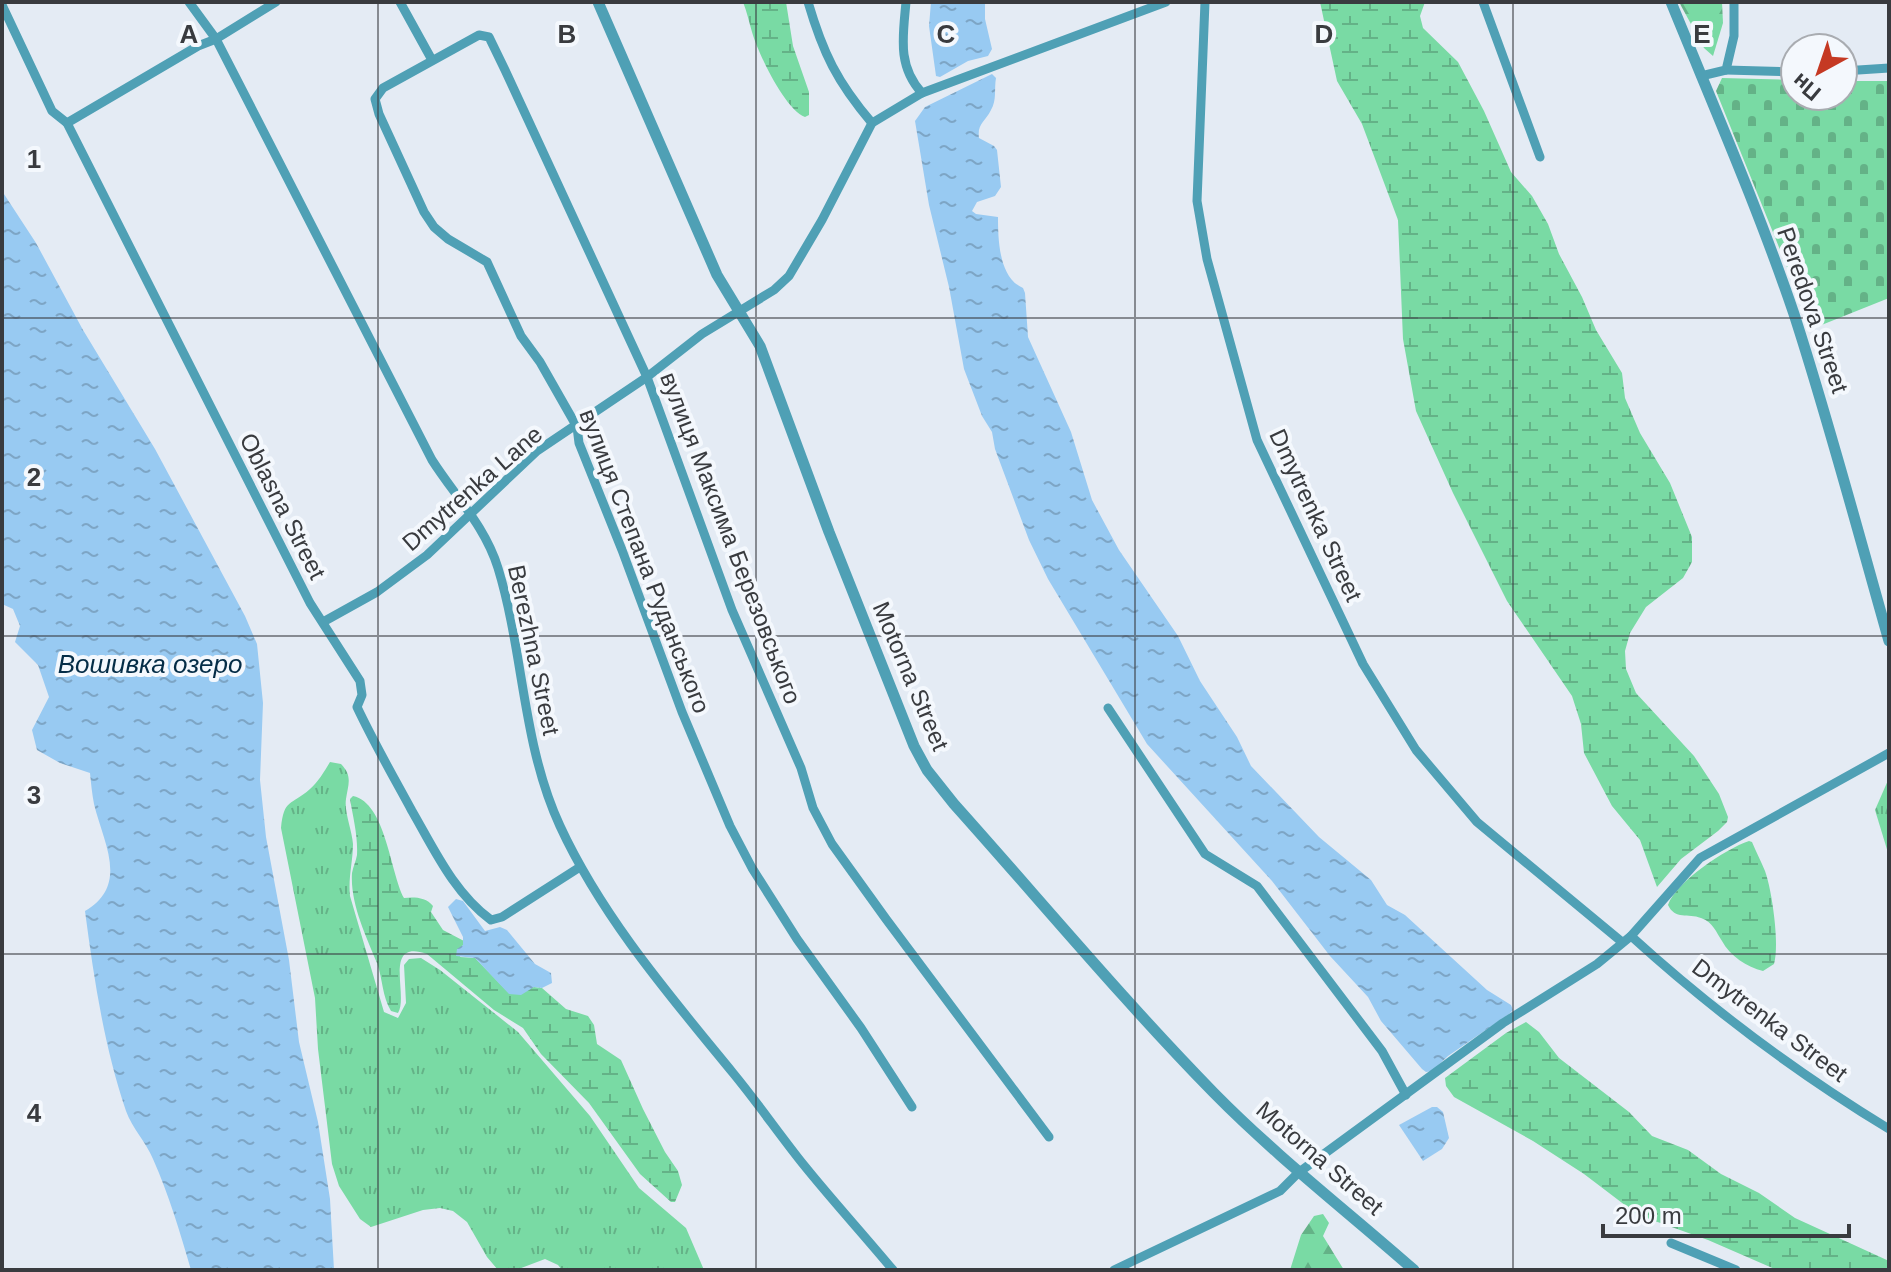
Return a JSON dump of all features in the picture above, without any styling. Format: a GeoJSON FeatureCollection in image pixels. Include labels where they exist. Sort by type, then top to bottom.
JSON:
{"type":"FeatureCollection","features":[{"type":"Feature","properties":{"kind":"street","name":"Berezhna Street"},"geometry":{"type":"LineString","coordinates":[[189,2],[216,39],[432,460],[472,514],[497,565],[514,632],[528,722],[545,791],[580,867],[664,988],[753,1097],[801,1162],[893,1270]]}},
{"type":"Feature","properties":{"kind":"street"},"geometry":{"type":"LineString","coordinates":[[67,123],[276,2]]}},
{"type":"Feature","properties":{"kind":"street"},"geometry":{"type":"LineString","coordinates":[[400,2],[432,60]]}},
{"type":"Feature","properties":{"kind":"street","name":"Motorna Street"},"geometry":{"type":"LineString","coordinates":[[598,2],[717,275],[760,346],[773,376],[882,671],[927,770],[1125,998],[1215,1094],[1298,1173],[1414,1270]]}},
{"type":"Feature","properties":{"kind":"street"},"geometry":{"type":"LineString","coordinates":[[808,2],[818,38],[837,79],[872,123],[922,93],[1166,2]]}},
{"type":"Feature","properties":{"kind":"street"},"geometry":{"type":"LineString","coordinates":[[906,2],[902,52],[908,75],[922,93]]}},
{"type":"Feature","properties":{"kind":"street","name":"Dmytrenka Street"},"geometry":{"type":"LineString","coordinates":[[1205,2],[1197,201],[1207,259],[1257,440],[1363,664],[1416,750],[1477,822],[1780,1058],[1889,1129]]}},
{"type":"Feature","properties":{"kind":"street"},"geometry":{"type":"LineString","coordinates":[[1483,2],[1540,157]]}},
{"type":"Feature","properties":{"kind":"street","name":"Peredova Street"},"geometry":{"type":"LineString","coordinates":[[1671,2],[1793,311],[1831,431],[1889,641]]}},
{"type":"Feature","properties":{"kind":"street"},"geometry":{"type":"LineString","coordinates":[[1726,70],[1734,36],[1734,2]]}},
{"type":"Feature","properties":{"kind":"street","name":"Oblasna Street"},"geometry":{"type":"LineString","coordinates":[[2,5],[52,111],[67,123],[310,603],[360,681],[362,695],[357,707],[433,851],[456,884],[491,920],[502,917],[580,867]]}},
{"type":"Feature","properties":{"kind":"street","name":"вулиця Максима Березовського"},"geometry":{"type":"LineString","coordinates":[[432,60],[479,35],[489,37],[647,377],[732,610],[801,768],[813,808],[832,844],[894,931],[1049,1137]]}},
{"type":"Feature","properties":{"kind":"street","name":"вулиця Степана Руданського"},"geometry":{"type":"LineString","coordinates":[[432,60],[383,88],[375,99],[379,114],[424,212],[440,233],[487,262],[521,336],[540,362],[577,427],[579,443],[682,712],[730,826],[752,868],[912,1107]]}},
{"type":"Feature","properties":{"kind":"street"},"geometry":{"type":"LineString","coordinates":[[1859,70],[1889,68]]}},
{"type":"Feature","properties":{"kind":"street"},"geometry":{"type":"LineString","coordinates":[[1701,76],[1726,70],[1779,72]]}},
{"type":"Feature","properties":{"kind":"street","name":"Dmytrenka Lane"},"geometry":{"type":"LineString","coordinates":[[323,622],[377,592],[427,555],[525,461],[647,377],[702,334],[740,312],[789,276],[872,123]]}},
{"type":"Feature","properties":{"kind":"street"},"geometry":{"type":"LineString","coordinates":[[1108,708],[1205,854],[1257,886],[1382,1051],[1406,1095]]}},
{"type":"Feature","properties":{"kind":"street"},"geometry":{"type":"LineString","coordinates":[[1114,1270],[1130,1267],[1280,1191],[1298,1173],[1503,1023],[1597,964],[1626,939],[1700,858],[1889,753]]}},
{"type":"Feature","properties":{"kind":"street"},"geometry":{"type":"LineString","coordinates":[[1671,1243],[1736,1270]]}},
{"type":"Feature","properties":{"kind":"green space"},"geometry":{"type":"Polygon","coordinates":[[[743,2],[786,2],[793,46],[809,92],[809,115],[805,117],[797,112],[773,80],[755,41],[743,2]]]}},
{"type":"Feature","properties":{"kind":"green space"},"geometry":{"type":"Polygon","coordinates":[[[1320,2],[1425,2],[1420,16],[1423,28],[1458,62],[1511,172],[1532,196],[1548,224],[1596,330],[1622,373],[1625,398],[1640,433],[1670,483],[1692,537],[1692,562],[1683,578],[1646,607],[1630,633],[1625,651],[1626,669],[1636,693],[1694,756],[1719,794],[1728,817],[1718,831],[1681,859],[1657,887],[1640,840],[1612,806],[1584,753],[1581,724],[1572,696],[1507,601],[1416,411],[1403,339],[1398,220],[1362,124],[1337,81],[1320,2]]]}},
{"type":"Feature","properties":{"kind":"green space"},"geometry":{"type":"Polygon","coordinates":[[[1679,2],[1722,2],[1723,23],[1713,56],[1704,48],[1679,2]]]}},
{"type":"Feature","properties":{"kind":"green space"},"geometry":{"type":"Polygon","coordinates":[[[1722,78],[1779,80],[1779,112],[1859,112],[1859,81],[1889,81],[1889,298],[1814,328],[1716,91],[1722,78]]]}},
{"type":"Feature","properties":{"kind":"green space"},"geometry":{"type":"Polygon","coordinates":[[[330,762],[341,764],[348,777],[346,804],[353,844],[350,896],[384,1012],[398,1018],[406,1003],[404,965],[409,959],[421,958],[518,1032],[590,1116],[639,1188],[686,1228],[704,1270],[562,1270],[545,1259],[516,1270],[498,1270],[467,1222],[453,1211],[440,1208],[423,1210],[371,1227],[360,1219],[339,1186],[332,1164],[315,998],[281,828],[286,807],[313,786],[330,762]]]}},
{"type":"Feature","properties":{"kind":"green space"},"geometry":{"type":"Polygon","coordinates":[[[1889,778],[1889,856],[1875,810],[1889,778]]]}},
{"type":"Feature","properties":{"kind":"green space"},"geometry":{"type":"Polygon","coordinates":[[[353,796],[364,801],[380,824],[404,898],[423,899],[433,906],[431,912],[443,930],[464,941],[460,957],[475,958],[510,994],[534,987],[542,988],[566,1009],[588,1016],[594,1025],[597,1044],[621,1060],[665,1152],[678,1171],[682,1185],[675,1202],[671,1202],[640,1174],[589,1103],[541,1054],[523,1028],[494,1010],[427,954],[413,951],[405,954],[400,971],[401,1005],[398,1013],[391,1011],[354,896],[352,873],[357,848],[350,799],[353,796]]]}},
{"type":"Feature","properties":{"kind":"green space"},"geometry":{"type":"Polygon","coordinates":[[[1749,841],[1765,871],[1774,918],[1776,956],[1774,964],[1763,971],[1734,956],[1708,922],[1674,913],[1668,905],[1681,886],[1702,867],[1749,841]]]}},
{"type":"Feature","properties":{"kind":"green space"},"geometry":{"type":"Polygon","coordinates":[[[1526,1022],[1539,1032],[1559,1058],[1629,1112],[1652,1136],[1688,1150],[1721,1174],[1759,1193],[1795,1218],[1889,1261],[1889,1270],[1777,1270],[1708,1240],[1638,1215],[1584,1174],[1533,1141],[1454,1097],[1446,1086],[1445,1078],[1526,1022]]]}},
{"type":"Feature","properties":{"kind":"green space"},"geometry":{"type":"Polygon","coordinates":[[[1323,1214],[1329,1223],[1323,1236],[1344,1270],[1290,1270],[1301,1235],[1314,1216],[1323,1214]]]}},
{"type":"Feature","properties":{"kind":"water"},"geometry":{"type":"Polygon","coordinates":[[[931,2],[985,2],[985,19],[992,49],[988,56],[968,61],[940,77],[936,76],[929,26],[931,2]]]}},
{"type":"Feature","properties":{"kind":"water"},"geometry":{"type":"Polygon","coordinates":[[[992,74],[996,78],[994,102],[980,126],[979,138],[997,150],[1001,187],[995,196],[977,202],[972,211],[998,217],[1005,267],[1025,293],[1028,337],[1071,432],[1092,500],[1119,550],[1178,636],[1200,681],[1237,737],[1251,766],[1319,837],[1371,880],[1387,905],[1405,915],[1487,990],[1511,1005],[1513,1010],[1509,1014],[1448,1056],[1432,1071],[1422,1069],[1381,1021],[1368,997],[1330,956],[1272,881],[1147,744],[1048,579],[1029,540],[995,449],[992,432],[982,416],[964,369],[949,287],[929,205],[915,121],[925,107],[992,74]]]}},
{"type":"Feature","properties":{"kind":"water","name":"Вошивка озеро"},"geometry":{"type":"Polygon","coordinates":[[[2,191],[36,243],[83,330],[155,449],[257,644],[263,703],[260,780],[266,837],[289,960],[299,1042],[318,1122],[330,1199],[334,1270],[191,1270],[159,1173],[129,1117],[118,1087],[101,1012],[85,911],[107,889],[110,876],[110,862],[94,804],[90,773],[60,763],[37,750],[32,730],[49,697],[38,665],[15,642],[20,626],[13,609],[2,604],[2,191]]]}},
{"type":"Feature","properties":{"kind":"water"},"geometry":{"type":"Polygon","coordinates":[[[456,899],[463,901],[485,931],[500,927],[507,930],[535,964],[551,973],[552,983],[542,988],[534,987],[521,995],[509,994],[475,958],[456,956],[457,949],[463,945],[463,937],[448,907],[456,899]]]}},
{"type":"Feature","properties":{"kind":"water"},"geometry":{"type":"Polygon","coordinates":[[[1432,1107],[1443,1112],[1449,1138],[1442,1149],[1423,1161],[1399,1125],[1432,1107]]]}}]}
